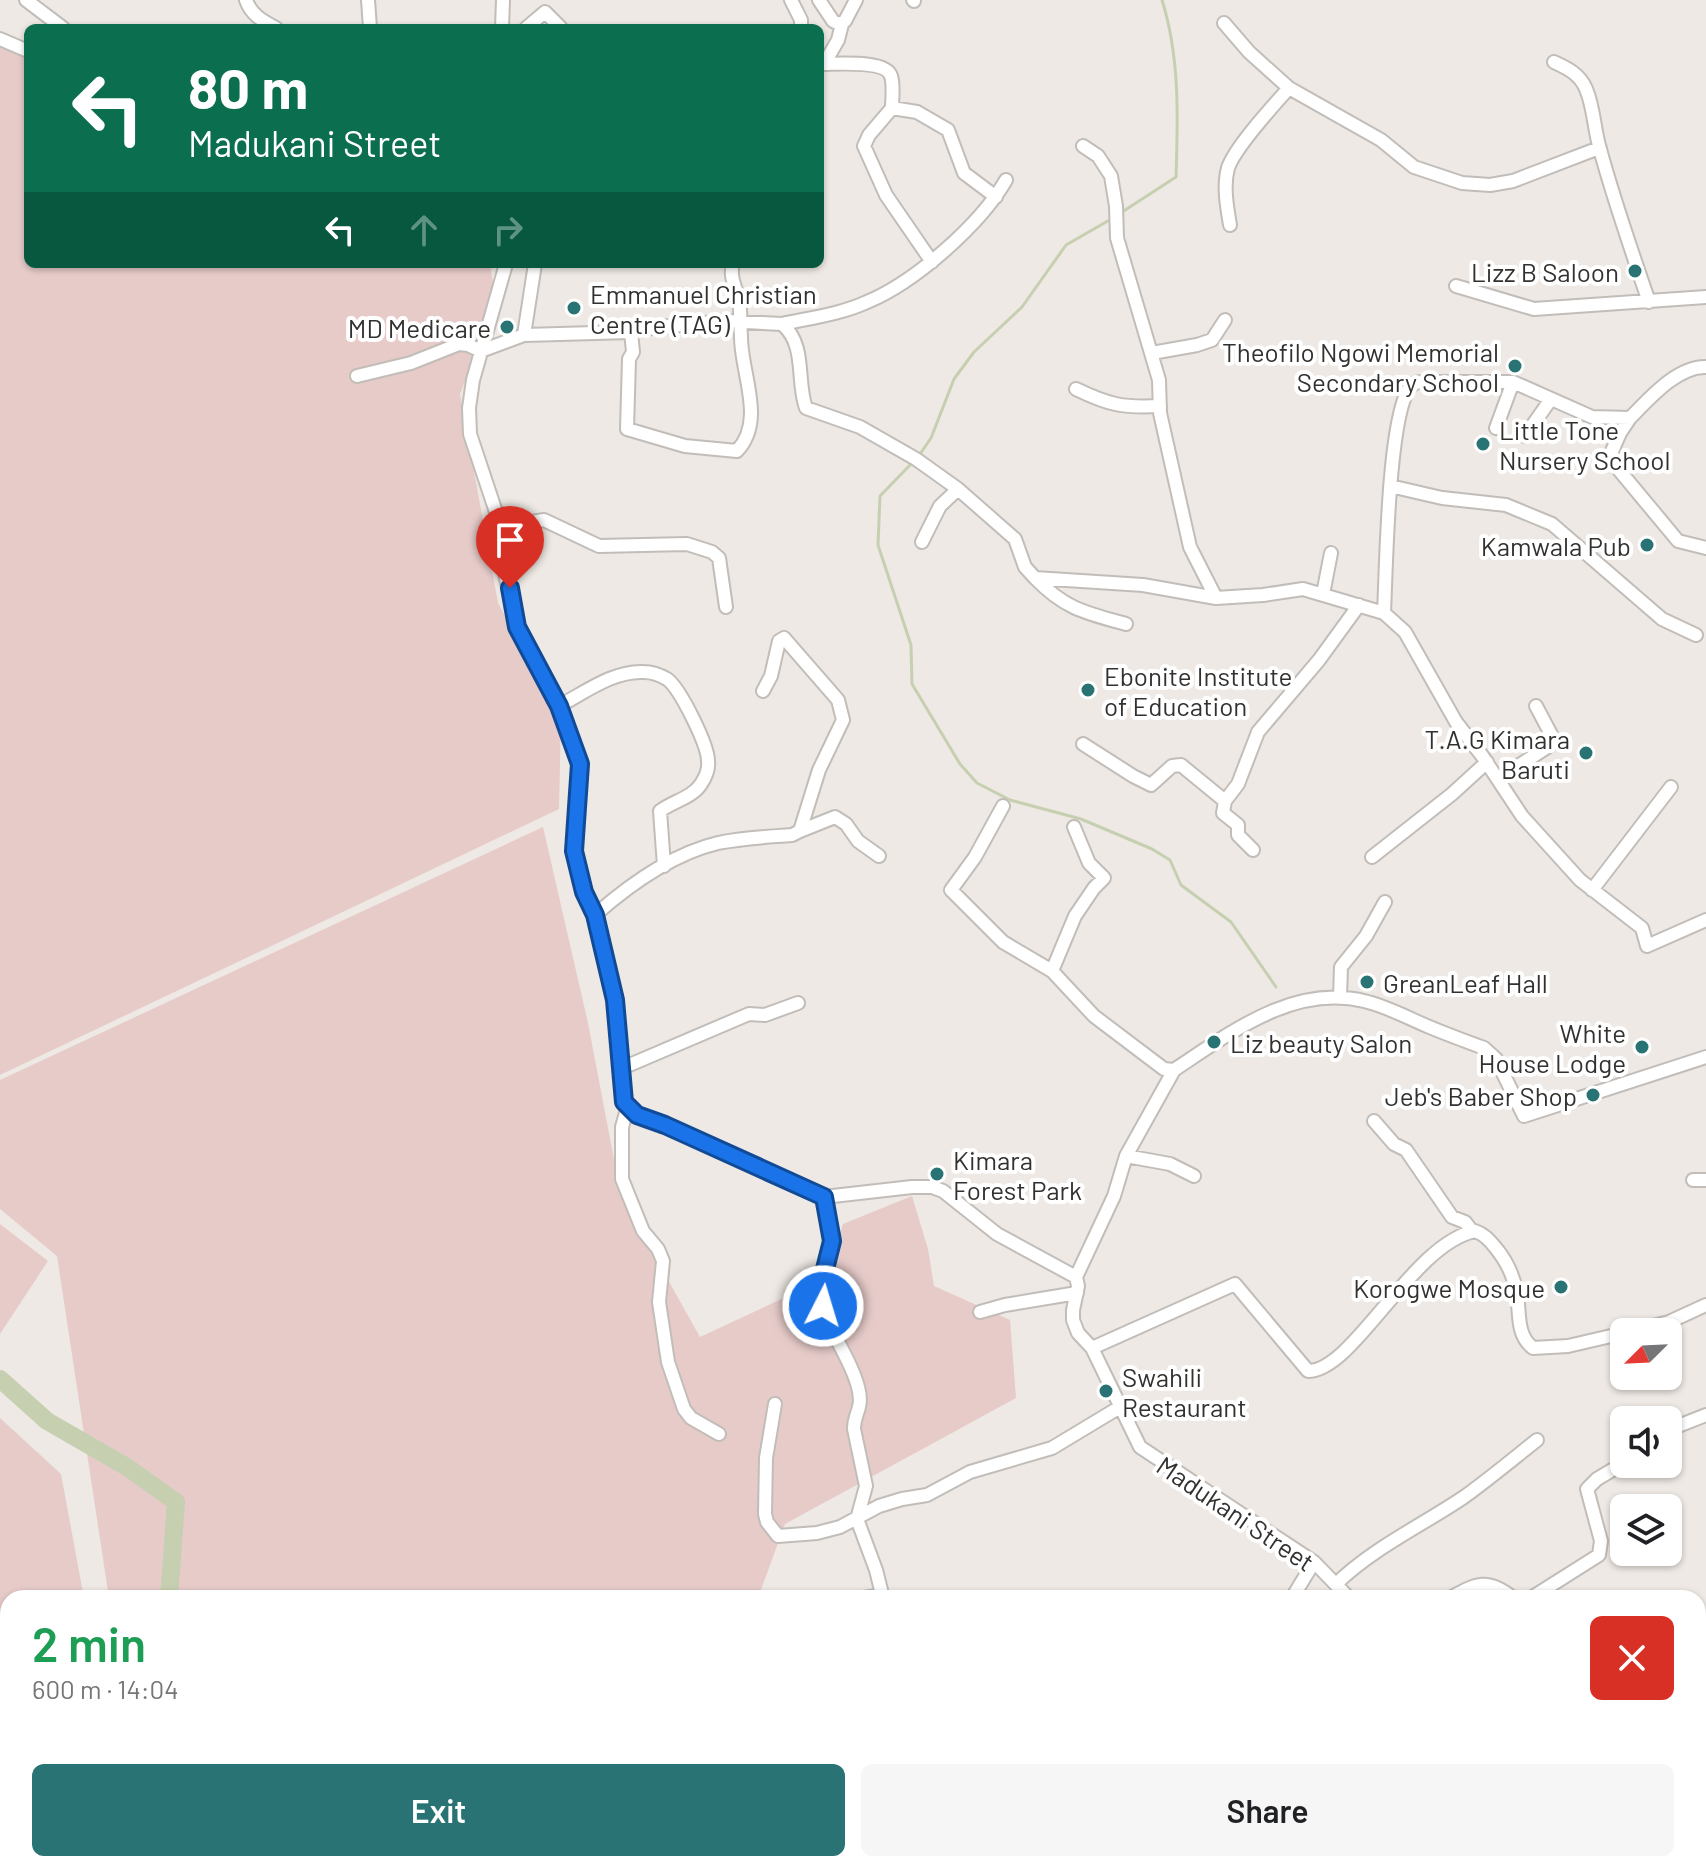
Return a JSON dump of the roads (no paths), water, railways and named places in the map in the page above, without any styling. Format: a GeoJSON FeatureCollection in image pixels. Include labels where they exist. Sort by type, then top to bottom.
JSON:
{"type":"FeatureCollection","features":[{"type":"Feature","properties":{"kind":"street"},"geometry":{"type":"LineString","coordinates":[[26,0],[58,24]]}},
{"type":"Feature","properties":{"kind":"street"},"geometry":{"type":"LineString","coordinates":[[246,0],[259,19],[268,24]]}},
{"type":"Feature","properties":{"kind":"street"},"geometry":{"type":"LineString","coordinates":[[368,0],[370,24]]}},
{"type":"Feature","properties":{"kind":"street"},"geometry":{"type":"LineString","coordinates":[[502,24],[503,0]]}},
{"type":"Feature","properties":{"kind":"street"},"geometry":{"type":"LineString","coordinates":[[791,0],[801,24]]}},
{"type":"Feature","properties":{"kind":"street"},"geometry":{"type":"LineString","coordinates":[[819,0],[833,21],[842,24]]}},
{"type":"Feature","properties":{"kind":"street"},"geometry":{"type":"LineString","coordinates":[[824,63],[856,0]]}},
{"type":"Feature","properties":{"kind":"street"},"geometry":{"type":"LineString","coordinates":[[531,24],[545,12],[557,24]]}},
{"type":"Feature","properties":{"kind":"street"},"geometry":{"type":"LineString","coordinates":[[1224,23],[1249,52],[1289,88],[1381,140],[1414,167],[1462,183],[1490,185],[1513,181],[1599,148]]}},
{"type":"Feature","properties":{"kind":"street"},"geometry":{"type":"LineString","coordinates":[[0,39],[24,49]]}},
{"type":"Feature","properties":{"kind":"street"},"geometry":{"type":"LineString","coordinates":[[1554,62],[1568,68],[1586,89],[1599,148],[1649,302]]}},
{"type":"Feature","properties":{"kind":"street"},"geometry":{"type":"LineString","coordinates":[[824,66],[877,65],[892,77],[892,108],[869,135],[864,146],[886,195],[932,262]]}},
{"type":"Feature","properties":{"kind":"street"},"geometry":{"type":"LineString","coordinates":[[1230,225],[1226,195],[1229,166],[1252,130],[1289,88]]}},
{"type":"Feature","properties":{"kind":"street"},"geometry":{"type":"LineString","coordinates":[[892,108],[917,112],[948,130],[961,169],[996,197]]}},
{"type":"Feature","properties":{"kind":"street"},"geometry":{"type":"LineString","coordinates":[[1083,146],[1098,156],[1111,176],[1117,238],[1159,380],[1160,406],[1190,547],[1216,598]]}},
{"type":"Feature","properties":{"kind":"street"},"geometry":{"type":"LineString","coordinates":[[357,376],[411,363],[459,344],[481,351],[524,335],[631,332],[728,321],[782,324],[830,314],[868,302],[932,262],[996,197],[1006,180]]}},
{"type":"Feature","properties":{"kind":"street"},"geometry":{"type":"LineString","coordinates":[[505,268],[481,351],[469,408],[470,434],[501,527],[500,552],[517,627],[559,706],[580,764],[574,851],[584,892],[595,915],[615,1000],[624,1102],[637,1115],[824,1197],[912,1187],[943,1191],[997,1234],[1076,1277],[1114,1196],[1126,1156],[1174,1070],[1242,1025],[1264,1015],[1317,998],[1367,1001],[1484,1048],[1496,1059],[1524,1116],[1706,1057]]}},
{"type":"Feature","properties":{"kind":"street"},"geometry":{"type":"LineString","coordinates":[[524,335],[534,268]]}},
{"type":"Feature","properties":{"kind":"street"},"geometry":{"type":"LineString","coordinates":[[631,332],[633,352],[629,359],[627,429],[685,446],[737,451],[743,445],[752,408],[733,268]]}},
{"type":"Feature","properties":{"kind":"street"},"geometry":{"type":"LineString","coordinates":[[1456,286],[1534,309],[1706,297]]}},
{"type":"Feature","properties":{"kind":"street"},"geometry":{"type":"LineString","coordinates":[[1152,353],[1212,340],[1225,320]]}},
{"type":"Feature","properties":{"kind":"street"},"geometry":{"type":"LineString","coordinates":[[782,324],[788,329],[798,355],[806,408],[860,427],[916,459],[958,489],[1015,539],[1025,567],[1054,597],[1074,610],[1126,624]]}},
{"type":"Feature","properties":{"kind":"street"},"geometry":{"type":"LineString","coordinates":[[1706,367],[1678,376],[1655,393],[1630,418],[1609,458],[1678,541],[1706,548]]}},
{"type":"Feature","properties":{"kind":"street"},"geometry":{"type":"LineString","coordinates":[[1384,613],[1396,431],[1410,386],[1428,382],[1513,382],[1592,417],[1630,418]]}},
{"type":"Feature","properties":{"kind":"street"},"geometry":{"type":"LineString","coordinates":[[1496,428],[1513,382]]}},
{"type":"Feature","properties":{"kind":"street"},"geometry":{"type":"LineString","coordinates":[[1076,389],[1106,403],[1128,407],[1160,406]]}},
{"type":"Feature","properties":{"kind":"street"},"geometry":{"type":"LineString","coordinates":[[1525,436],[1551,399]]}},
{"type":"Feature","properties":{"kind":"street"},"geometry":{"type":"LineString","coordinates":[[1390,486],[1442,498],[1506,505],[1542,519],[1570,538],[1662,619],[1696,635]]}},
{"type":"Feature","properties":{"kind":"street"},"geometry":{"type":"LineString","coordinates":[[922,542],[940,506],[958,489]]}},
{"type":"Feature","properties":{"kind":"street"},"geometry":{"type":"LineString","coordinates":[[501,527],[544,520],[599,546],[671,543],[701,548],[719,558],[726,607]]}},
{"type":"Feature","properties":{"kind":"street"},"geometry":{"type":"LineString","coordinates":[[1323,594],[1331,553]]}},
{"type":"Feature","properties":{"kind":"street"},"geometry":{"type":"LineString","coordinates":[[1035,578],[1143,585],[1216,598],[1303,589],[1384,613],[1405,632],[1456,722],[1535,832],[1592,890],[1642,928],[1647,946],[1706,920]]}},
{"type":"Feature","properties":{"kind":"street"},"geometry":{"type":"LineString","coordinates":[[1253,850],[1238,835],[1238,825],[1223,813],[1225,801],[1238,784],[1258,732],[1319,660],[1359,605]]}},
{"type":"Feature","properties":{"kind":"street"},"geometry":{"type":"LineString","coordinates":[[763,691],[771,676],[779,641],[784,638],[842,708],[843,720],[819,770],[800,831]]}},
{"type":"Feature","properties":{"kind":"street"},"geometry":{"type":"LineString","coordinates":[[559,706],[629,673],[653,673],[675,686],[701,738],[709,765],[700,786],[692,794],[660,811],[664,866]]}},
{"type":"Feature","properties":{"kind":"street"},"geometry":{"type":"LineString","coordinates":[[1498,779],[1549,746],[1553,738],[1536,706]]}},
{"type":"Feature","properties":{"kind":"street"},"geometry":{"type":"LineString","coordinates":[[1083,744],[1151,785],[1172,766],[1181,765],[1225,801]]}},
{"type":"Feature","properties":{"kind":"street"},"geometry":{"type":"LineString","coordinates":[[1372,857],[1487,762]]}},
{"type":"Feature","properties":{"kind":"street"},"geometry":{"type":"LineString","coordinates":[[1592,890],[1671,787]]}},
{"type":"Feature","properties":{"kind":"street"},"geometry":{"type":"LineString","coordinates":[[1003,806],[975,857],[951,890],[1003,942],[1052,971],[1094,1016],[1127,1043],[1164,1069],[1174,1070]]}},
{"type":"Feature","properties":{"kind":"street"},"geometry":{"type":"LineString","coordinates":[[595,915],[664,866],[716,844],[792,835],[835,817],[846,824],[858,841],[879,856]]}},
{"type":"Feature","properties":{"kind":"street"},"geometry":{"type":"LineString","coordinates":[[1052,971],[1075,916],[1104,878],[1089,863],[1074,827]]}},
{"type":"Feature","properties":{"kind":"street"},"geometry":{"type":"LineString","coordinates":[[1340,997],[1341,967],[1366,936],[1385,902]]}},
{"type":"Feature","properties":{"kind":"street"},"geometry":{"type":"LineString","coordinates":[[620,1069],[749,1014],[765,1015],[798,1003]]}},
{"type":"Feature","properties":{"kind":"street"},"geometry":{"type":"LineString","coordinates":[[628,1106],[622,1127],[622,1179],[643,1231],[658,1249],[663,1261],[659,1302],[668,1362],[684,1409],[691,1418],[719,1434]]}},
{"type":"Feature","properties":{"kind":"street"},"geometry":{"type":"LineString","coordinates":[[1374,1121],[1394,1144],[1406,1150],[1452,1217],[1465,1222],[1472,1231]]}},
{"type":"Feature","properties":{"kind":"street"},"geometry":{"type":"LineString","coordinates":[[1126,1156],[1170,1164],[1194,1176]]}},
{"type":"Feature","properties":{"kind":"street"},"geometry":{"type":"LineString","coordinates":[[824,1197],[832,1241],[821,1295],[831,1329],[856,1381],[861,1401],[854,1429],[866,1486],[857,1519],[881,1590]]}},
{"type":"Feature","properties":{"kind":"street"},"geometry":{"type":"LineString","coordinates":[[1092,1348],[1235,1284],[1308,1371],[1314,1371],[1336,1358],[1351,1344],[1410,1276],[1455,1239],[1472,1231],[1479,1231],[1488,1239],[1507,1265],[1517,1292],[1521,1330],[1525,1341],[1533,1348],[1543,1350],[1610,1337]]}},
{"type":"Feature","properties":{"kind":"street","name":"Madukani Street"},"geometry":{"type":"LineString","coordinates":[[1076,1277],[1073,1320],[1078,1333],[1092,1348],[1134,1439],[1146,1453],[1314,1562],[1342,1590]]}},
{"type":"Feature","properties":{"kind":"street"},"geometry":{"type":"LineString","coordinates":[[980,1312],[1077,1293]]}},
{"type":"Feature","properties":{"kind":"street"},"geometry":{"type":"LineString","coordinates":[[1678,1318],[1706,1305]]}},
{"type":"Feature","properties":{"kind":"street"},"geometry":{"type":"LineString","coordinates":[[775,1404],[768,1438],[765,1514],[771,1530],[778,1536],[817,1533],[857,1519],[879,1506],[927,1495],[970,1472],[1052,1448],[1120,1407]]}},
{"type":"Feature","properties":{"kind":"street"},"geometry":{"type":"LineString","coordinates":[[1682,1424],[1706,1415]]}},
{"type":"Feature","properties":{"kind":"street"},"geometry":{"type":"LineString","coordinates":[[1336,1584],[1369,1557],[1464,1496],[1537,1440]]}},
{"type":"Feature","properties":{"kind":"street"},"geometry":{"type":"LineString","coordinates":[[1544,1590],[1599,1555],[1601,1541],[1587,1489],[1610,1471]]}},
{"type":"Feature","properties":{"kind":"street"},"geometry":{"type":"LineString","coordinates":[[1297,1590],[1314,1562]]}},
{"type":"Feature","properties":{"kind":"street"},"geometry":{"type":"LineString","coordinates":[[1465,1590],[1476,1584],[1492,1585],[1500,1590]]}},
{"type":"Feature","properties":{"kind":"waterway"},"geometry":{"type":"LineString","coordinates":[[1119,214],[1176,177],[1175,66],[1162,0]]}},
{"type":"Feature","properties":{"kind":"waterway"},"geometry":{"type":"LineString","coordinates":[[918,457],[931,438],[954,379],[974,352],[1022,307],[1066,245],[1113,218]]}},
{"type":"Feature","properties":{"kind":"waterway"},"geometry":{"type":"LineString","coordinates":[[912,463],[880,496],[878,545],[911,645],[912,684],[960,764],[977,783],[1010,800],[1081,819],[1152,849],[1170,860],[1181,885],[1231,922],[1276,987]]}},
{"type":"Feature","properties":{"kind":"waterway"},"geometry":{"type":"LineString","coordinates":[[0,1379],[47,1421],[127,1467],[176,1502],[170,1590]]}},
{"type":"Feature","properties":{"kind":"place","name":"Lizz B Saloon"},"geometry":{"type":"Point","coordinates":[1635,271]}},
{"type":"Feature","properties":{"kind":"place","name":"Emmanuel Christian Centre (TAG)"},"geometry":{"type":"Point","coordinates":[574,308]}},
{"type":"Feature","properties":{"kind":"place","name":"MD Medicare"},"geometry":{"type":"Point","coordinates":[507,327]}},
{"type":"Feature","properties":{"kind":"place","name":"Theofilo Ngowi Memorial Secondary School"},"geometry":{"type":"Point","coordinates":[1515,366]}},
{"type":"Feature","properties":{"kind":"place","name":"Little Tone Nursery School"},"geometry":{"type":"Point","coordinates":[1483,444]}},
{"type":"Feature","properties":{"kind":"place","name":"Kamwala Pub"},"geometry":{"type":"Point","coordinates":[1647,545]}},
{"type":"Feature","properties":{"kind":"place","name":"Ebonite Institute of Education"},"geometry":{"type":"Point","coordinates":[1088,690]}},
{"type":"Feature","properties":{"kind":"place","name":"T.A.G Kimara Baruti"},"geometry":{"type":"Point","coordinates":[1586,753]}},
{"type":"Feature","properties":{"kind":"place","name":"GreanLeaf Hall"},"geometry":{"type":"Point","coordinates":[1367,982]}},
{"type":"Feature","properties":{"kind":"place","name":"Liz beauty Salon"},"geometry":{"type":"Point","coordinates":[1214,1042]}},
{"type":"Feature","properties":{"kind":"place","name":"White House Lodge"},"geometry":{"type":"Point","coordinates":[1642,1047]}},
{"type":"Feature","properties":{"kind":"place","name":"Jeb's Baber Shop"},"geometry":{"type":"Point","coordinates":[1593,1095]}},
{"type":"Feature","properties":{"kind":"place","name":"Kimara Forest Park"},"geometry":{"type":"Point","coordinates":[937,1174]}},
{"type":"Feature","properties":{"kind":"place","name":"Korogwe Mosque"},"geometry":{"type":"Point","coordinates":[1561,1287]}},
{"type":"Feature","properties":{"kind":"place","name":"Swahili Restaurant"},"geometry":{"type":"Point","coordinates":[1106,1391]}}]}
